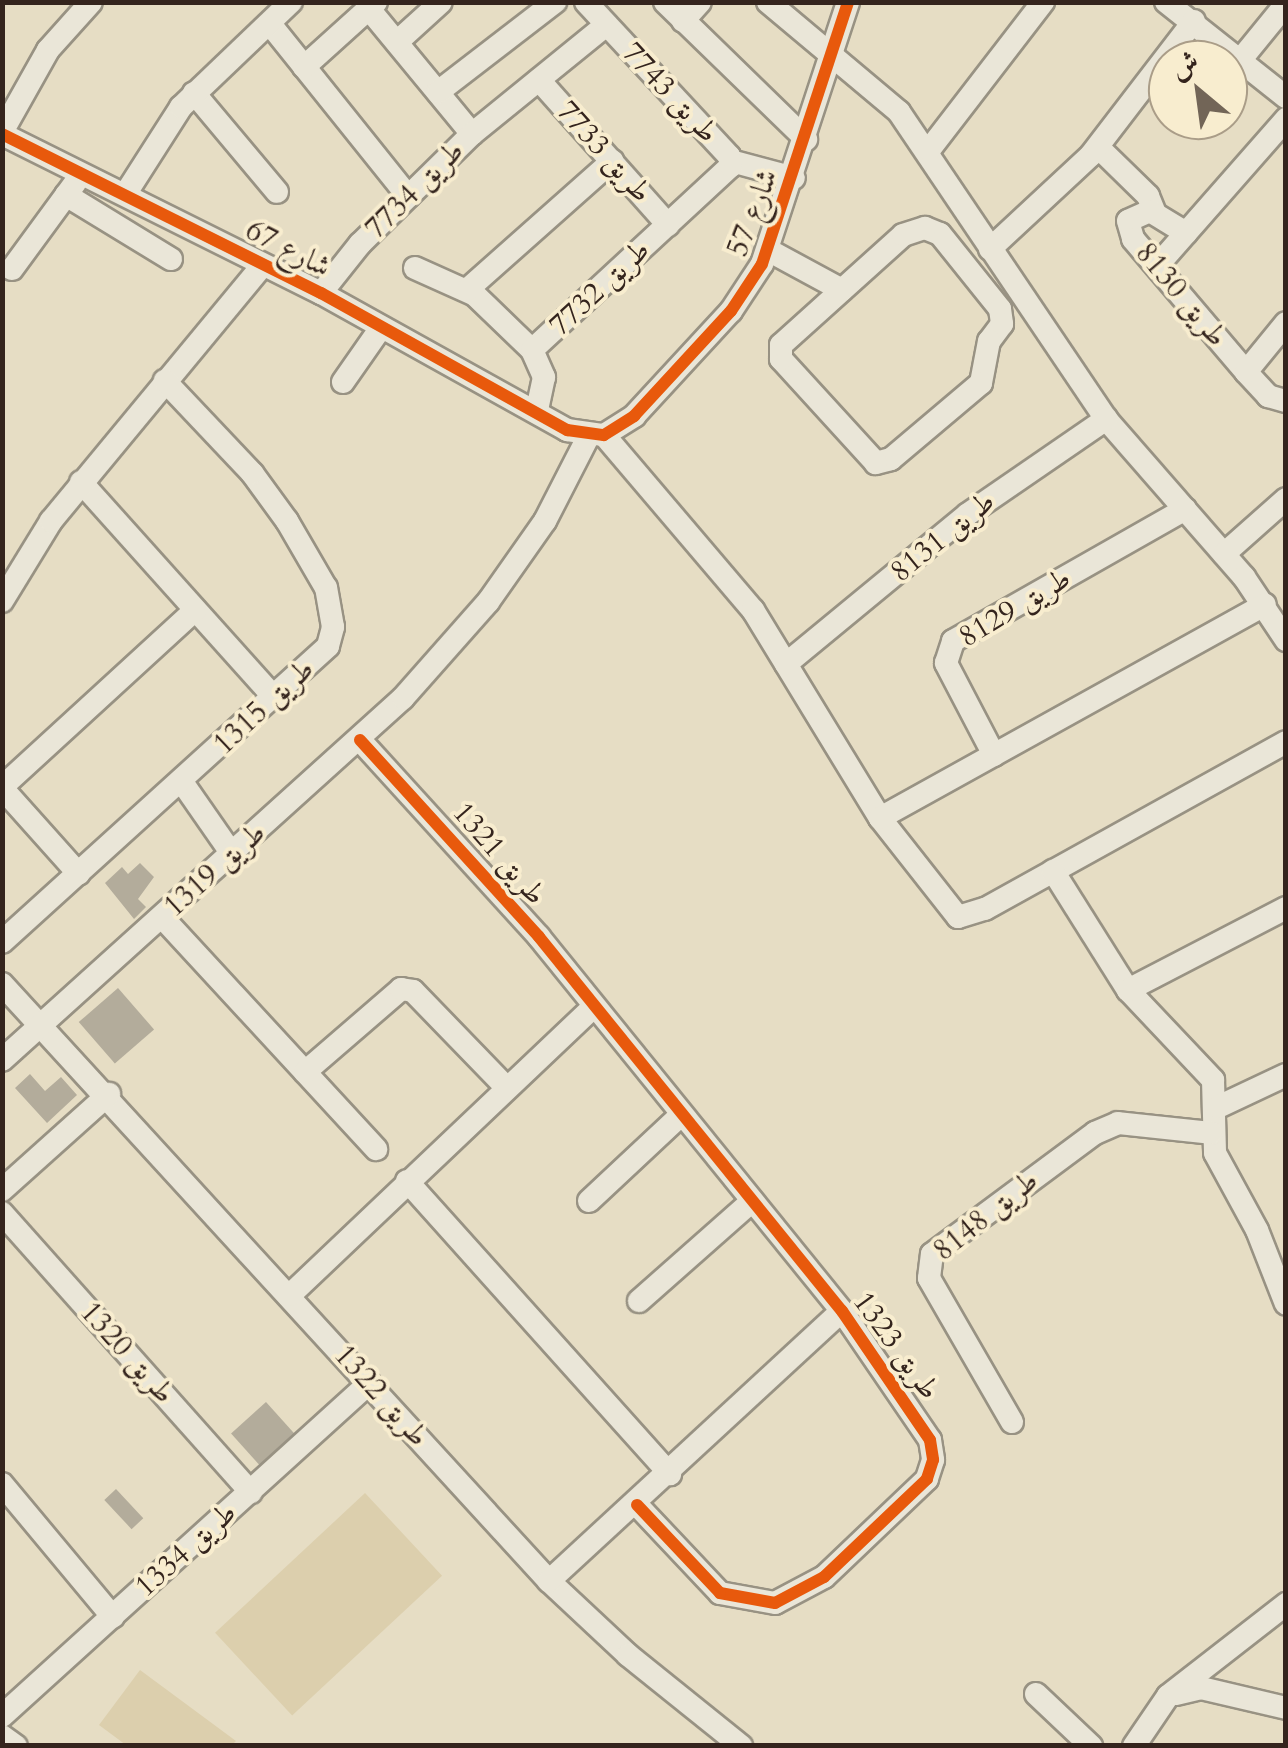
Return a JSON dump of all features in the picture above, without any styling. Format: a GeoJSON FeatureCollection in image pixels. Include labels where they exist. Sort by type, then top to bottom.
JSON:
{"type":"FeatureCollection","features":[{"type":"Feature","properties":{"kind":"street"},"geometry":{"type":"LineString","coordinates":[[2,133],[48,50],[90,2]]}},
{"type":"Feature","properties":{"kind":"street"},"geometry":{"type":"LineString","coordinates":[[126,192],[194,93],[291,2]]}},
{"type":"Feature","properties":{"kind":"street"},"geometry":{"type":"LineString","coordinates":[[397,42],[441,2]]}},
{"type":"Feature","properties":{"kind":"street"},"geometry":{"type":"LineString","coordinates":[[438,92],[555,2]]}},
{"type":"Feature","properties":{"kind":"street","name":"طريق 7743"},"geometry":{"type":"LineString","coordinates":[[586,2],[731,161],[729,171],[668,225]]}},
{"type":"Feature","properties":{"kind":"street"},"geometry":{"type":"LineString","coordinates":[[665,2],[806,139]]}},
{"type":"Feature","properties":{"kind":"street"},"geometry":{"type":"LineString","coordinates":[[683,21],[700,2]]}},
{"type":"Feature","properties":{"kind":"street"},"geometry":{"type":"LineString","coordinates":[[768,2],[876,90],[929,150],[990,249],[1106,420],[1224,554],[1286,640]]}},
{"type":"Feature","properties":{"kind":"street","name":"شارع 57"},"geometry":{"type":"LineString","coordinates":[[642,407],[731,310],[765,257],[794,178],[828,54],[848,2]]}},
{"type":"Feature","properties":{"kind":"street"},"geometry":{"type":"LineString","coordinates":[[929,150],[1043,2]]}},
{"type":"Feature","properties":{"kind":"street"},"geometry":{"type":"LineString","coordinates":[[1166,2],[1219,40]]}},
{"type":"Feature","properties":{"kind":"street"},"geometry":{"type":"LineString","coordinates":[[1248,51],[1286,4]]}},
{"type":"Feature","properties":{"kind":"street"},"geometry":{"type":"LineString","coordinates":[[304,67],[372,6]]}},
{"type":"Feature","properties":{"kind":"street","name":"طريق 7734"},"geometry":{"type":"LineString","coordinates":[[372,6],[472,134]]}},
{"type":"Feature","properties":{"kind":"street"},"geometry":{"type":"LineString","coordinates":[[990,249],[1098,147],[1194,21]]}},
{"type":"Feature","properties":{"kind":"street"},"geometry":{"type":"LineString","coordinates":[[270,24],[408,196]]}},
{"type":"Feature","properties":{"kind":"street","name":"طريق 7734"},"geometry":{"type":"LineString","coordinates":[[321,293],[408,196],[472,134],[606,24]]}},
{"type":"Feature","properties":{"kind":"street"},"geometry":{"type":"LineString","coordinates":[[1248,63],[1286,96]]}},
{"type":"Feature","properties":{"kind":"street","name":"طريق 7733"},"geometry":{"type":"LineString","coordinates":[[539,80],[668,225]]}},
{"type":"Feature","properties":{"kind":"street"},"geometry":{"type":"LineString","coordinates":[[194,93],[277,192]]}},
{"type":"Feature","properties":{"kind":"street"},"geometry":{"type":"LineString","coordinates":[[1157,266],[1286,119]]}},
{"type":"Feature","properties":{"kind":"street","name":"شارع 67"},"geometry":{"type":"LineString","coordinates":[[2,133],[321,293],[380,329],[542,414],[596,435]]}},
{"type":"Feature","properties":{"kind":"street"},"geometry":{"type":"LineString","coordinates":[[1098,147],[1148,196],[1156,213]]}},
{"type":"Feature","properties":{"kind":"street"},"geometry":{"type":"LineString","coordinates":[[468,289],[612,161]]}},
{"type":"Feature","properties":{"kind":"street"},"geometry":{"type":"LineString","coordinates":[[731,161],[794,178]]}},
{"type":"Feature","properties":{"kind":"street"},"geometry":{"type":"LineString","coordinates":[[12,269],[82,174]]}},
{"type":"Feature","properties":{"kind":"street"},"geometry":{"type":"LineString","coordinates":[[66,195],[170,259]]}},
{"type":"Feature","properties":{"kind":"street","name":"طريق 8130"},"geometry":{"type":"LineString","coordinates":[[1186,233],[1156,213],[1137,212],[1128,228],[1246,372],[1268,396],[1286,401]]}},
{"type":"Feature","properties":{"kind":"street","name":"طريق 7732"},"geometry":{"type":"LineString","coordinates":[[532,350],[668,225]]}},
{"type":"Feature","properties":{"kind":"street"},"geometry":{"type":"LineString","coordinates":[[925,228],[940,234],[1002,314],[981,383],[887,463],[871,460],[781,359],[785,339],[836,294],[903,235],[925,228]]}},
{"type":"Feature","properties":{"kind":"street"},"geometry":{"type":"LineString","coordinates":[[765,257],[836,294]]}},
{"type":"Feature","properties":{"kind":"street"},"geometry":{"type":"LineString","coordinates":[[2,602],[81,482],[264,264]]}},
{"type":"Feature","properties":{"kind":"street","name":"طريق 7732"},"geometry":{"type":"LineString","coordinates":[[415,268],[468,289],[532,350],[544,377],[542,414]]}},
{"type":"Feature","properties":{"kind":"street","name":"طريق 8130"},"geometry":{"type":"LineString","coordinates":[[1246,372],[1286,323]]}},
{"type":"Feature","properties":{"kind":"street"},"geometry":{"type":"LineString","coordinates":[[343,382],[380,329]]}},
{"type":"Feature","properties":{"kind":"street","name":"طريق 8130"},"geometry":{"type":"LineString","coordinates":[[1268,345],[1286,362]]}},
{"type":"Feature","properties":{"kind":"street","name":"طريق 1315"},"geometry":{"type":"LineString","coordinates":[[2,942],[328,646],[333,627],[326,588],[270,496],[166,382]]}},
{"type":"Feature","properties":{"kind":"street"},"geometry":{"type":"LineString","coordinates":[[642,407],[596,435],[741,596],[880,818],[946,909],[958,918],[985,909],[1286,742]]}},
{"type":"Feature","properties":{"kind":"street","name":"شارع 67"},"geometry":{"type":"LineString","coordinates":[[542,414],[600,426],[642,407]]}},
{"type":"Feature","properties":{"kind":"street","name":"طريق 8131"},"geometry":{"type":"LineString","coordinates":[[786,664],[968,514],[1106,420]]}},
{"type":"Feature","properties":{"kind":"street","name":"طريق 1319"},"geometry":{"type":"LineString","coordinates":[[2,1060],[360,740],[423,675],[546,521],[596,435]]}},
{"type":"Feature","properties":{"kind":"street"},"geometry":{"type":"LineString","coordinates":[[81,482],[274,697]]}},
{"type":"Feature","properties":{"kind":"street"},"geometry":{"type":"LineString","coordinates":[[1224,554],[1286,499]]}},
{"type":"Feature","properties":{"kind":"street","name":"طريق 8129"},"geometry":{"type":"LineString","coordinates":[[994,755],[946,663],[952,641],[1185,509]]}},
{"type":"Feature","properties":{"kind":"street"},"geometry":{"type":"LineString","coordinates":[[880,818],[1264,605]]}},
{"type":"Feature","properties":{"kind":"street"},"geometry":{"type":"LineString","coordinates":[[79,874],[2,787],[195,610]]}},
{"type":"Feature","properties":{"kind":"street","name":"طريق 1321"},"geometry":{"type":"LineString","coordinates":[[360,740],[481,870],[594,1006]]}},
{"type":"Feature","properties":{"kind":"street"},"geometry":{"type":"LineString","coordinates":[[182,782],[232,854]]}},
{"type":"Feature","properties":{"kind":"street"},"geometry":{"type":"LineString","coordinates":[[1053,872],[1128,990],[1207,1071],[1218,1106],[1211,1133],[1214,1154],[1256,1230],[1286,1304]]}},
{"type":"Feature","properties":{"kind":"street"},"geometry":{"type":"LineString","coordinates":[[1128,990],[1286,908]]}},
{"type":"Feature","properties":{"kind":"street"},"geometry":{"type":"LineString","coordinates":[[162,917],[376,1149]]}},
{"type":"Feature","properties":{"kind":"street","name":"طريق 1322"},"geometry":{"type":"LineString","coordinates":[[2,984],[109,1094],[549,1581],[628,1655],[741,1746]]}},
{"type":"Feature","properties":{"kind":"street"},"geometry":{"type":"LineString","coordinates":[[305,1072],[401,989],[424,1002],[505,1086]]}},
{"type":"Feature","properties":{"kind":"street"},"geometry":{"type":"LineString","coordinates":[[290,1295],[505,1086],[594,1006]]}},
{"type":"Feature","properties":{"kind":"street","name":"طريق 1323"},"geometry":{"type":"LineString","coordinates":[[594,1006],[842,1312],[930,1440],[933,1460],[912,1494],[824,1577],[775,1602],[720,1593],[637,1504]]}},
{"type":"Feature","properties":{"kind":"street"},"geometry":{"type":"LineString","coordinates":[[1218,1106],[1286,1076]]}},
{"type":"Feature","properties":{"kind":"street"},"geometry":{"type":"LineString","coordinates":[[2,1190],[109,1094]]}},
{"type":"Feature","properties":{"kind":"street"},"geometry":{"type":"LineString","coordinates":[[589,1201],[682,1114]]}},
{"type":"Feature","properties":{"kind":"street","name":"طريق 8148"},"geometry":{"type":"LineString","coordinates":[[1012,1422],[928,1278],[932,1254],[1095,1133],[1118,1123],[1211,1133]]}},
{"type":"Feature","properties":{"kind":"street"},"geometry":{"type":"LineString","coordinates":[[407,1181],[670,1474]]}},
{"type":"Feature","properties":{"kind":"street"},"geometry":{"type":"LineString","coordinates":[[639,1301],[752,1201]]}},
{"type":"Feature","properties":{"kind":"street","name":"طريق 1320"},"geometry":{"type":"LineString","coordinates":[[2,1213],[251,1492]]}},
{"type":"Feature","properties":{"kind":"street"},"geometry":{"type":"LineString","coordinates":[[549,1581],[670,1474],[842,1312]]}},
{"type":"Feature","properties":{"kind":"street","name":"طريق 1334"},"geometry":{"type":"LineString","coordinates":[[2,1716],[368,1383]]}},
{"type":"Feature","properties":{"kind":"street"},"geometry":{"type":"LineString","coordinates":[[2,1484],[113,1617]]}},
{"type":"Feature","properties":{"kind":"street"},"geometry":{"type":"LineString","coordinates":[[1134,1746],[1168,1696],[1286,1604]]}},
{"type":"Feature","properties":{"kind":"street"},"geometry":{"type":"LineString","coordinates":[[1168,1696],[1201,1688],[1286,1708]]}},
{"type":"Feature","properties":{"kind":"street"},"geometry":{"type":"LineString","coordinates":[[1036,1694],[1092,1746]]}},
{"type":"Feature","properties":{"kind":"street"},"geometry":{"type":"LineString","coordinates":[[2,1736],[16,1746]]}},
{"type":"Feature","properties":{"kind":"shaded area"},"geometry":{"type":"Polygon","coordinates":[[[365,1493],[442,1576],[292,1715],[215,1633],[365,1493]]]}},
{"type":"Feature","properties":{"kind":"shaded area"},"geometry":{"type":"Polygon","coordinates":[[[140,1670],[236,1741],[232,1745],[126,1745],[99,1725],[140,1670]]]}},
{"type":"Feature","properties":{"kind":"building"},"geometry":{"type":"Polygon","coordinates":[[[140,863],[154,877],[138,899],[146,907],[134,919],[105,883],[122,867],[128,874],[140,863]]]}},
{"type":"Feature","properties":{"kind":"building"},"geometry":{"type":"Polygon","coordinates":[[[118,988],[154,1030],[115,1064],[79,1022],[118,988]]]}},
{"type":"Feature","properties":{"kind":"building"},"geometry":{"type":"Polygon","coordinates":[[[30,1074],[45,1091],[61,1077],[77,1095],[47,1123],[15,1088],[30,1074]]]}},
{"type":"Feature","properties":{"kind":"building"},"geometry":{"type":"Polygon","coordinates":[[[266,1402],[296,1435],[261,1467],[231,1433],[266,1402]]]}},
{"type":"Feature","properties":{"kind":"building"},"geometry":{"type":"Polygon","coordinates":[[[116,1489],[143,1518],[132,1529],[104,1500],[116,1489]]]}},
{"type":"Feature","properties":{"kind":"cycle path"},"geometry":{"type":"LineString","coordinates":[[2,134],[321,293],[567,430],[604,435],[634,416],[731,311],[762,264],[848,2]]}},
{"type":"Feature","properties":{"kind":"cycle path"},"geometry":{"type":"LineString","coordinates":[[360,740],[539,937],[842,1311],[930,1440],[933,1460],[927,1479],[824,1577],[775,1603],[720,1593],[637,1505]]}}]}
